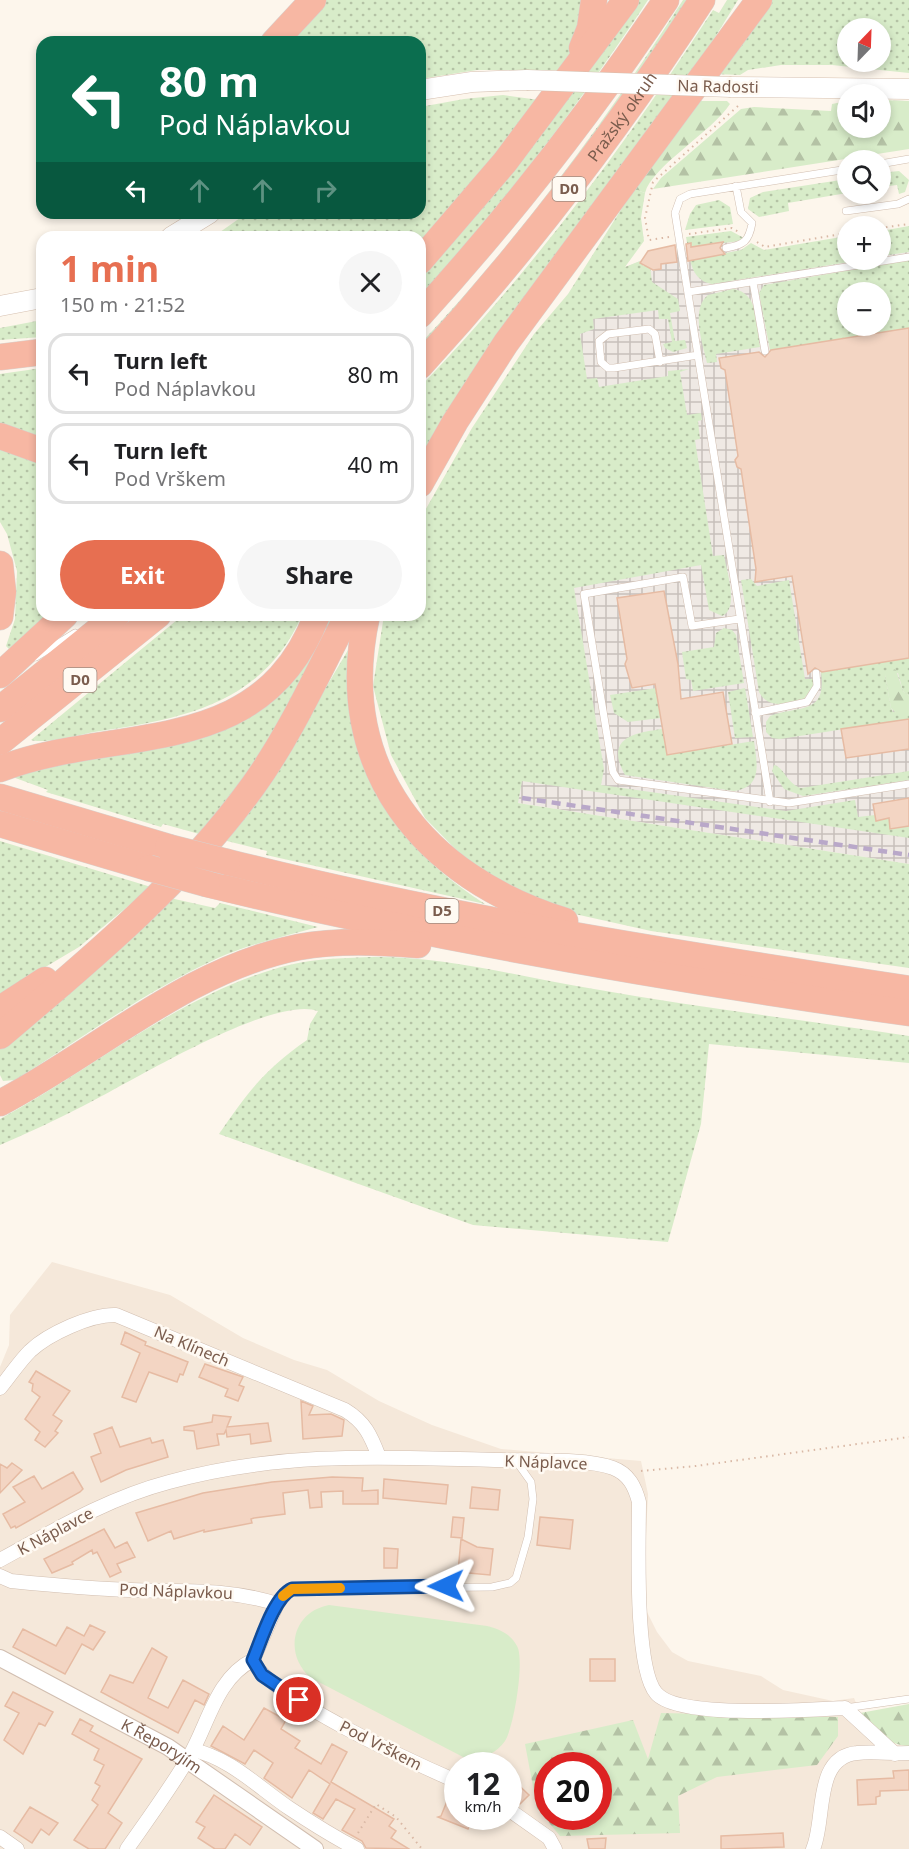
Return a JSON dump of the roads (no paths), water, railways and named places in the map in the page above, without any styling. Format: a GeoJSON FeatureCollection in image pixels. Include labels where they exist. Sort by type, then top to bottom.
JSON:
{"type":"FeatureCollection","features":[{"type":"Feature","properties":{"kind":"highway"},"geometry":{"type":"LineString","coordinates":[[280,36],[313,0]]}},
{"type":"Feature","properties":{"kind":"highway"},"geometry":{"type":"LineString","coordinates":[[553,99],[587,38],[593,18],[594,0]]}},
{"type":"Feature","properties":{"kind":"highway"},"geometry":{"type":"LineString","coordinates":[[426,254],[482,191],[626,0]]}},
{"type":"Feature","properties":{"kind":"highway","name":"Pražský okruh"},"geometry":{"type":"LineString","coordinates":[[426,308],[533,179],[633,51],[666,0]]}},
{"type":"Feature","properties":{"kind":"highway","name":"Pražský okruh"},"geometry":{"type":"LineString","coordinates":[[426,359],[490,287],[585,168],[702,0]]}},
{"type":"Feature","properties":{"kind":"highway"},"geometry":{"type":"LineString","coordinates":[[697,81],[745,0]]}},
{"type":"Feature","properties":{"kind":"highway"},"geometry":{"type":"LineString","coordinates":[[426,473],[455,422],[506,343],[697,81],[759,0]]}},
{"type":"Feature","properties":{"kind":"highway"},"geometry":{"type":"LineString","coordinates":[[0,357],[36,353]]}},
{"type":"Feature","properties":{"kind":"highway"},"geometry":{"type":"LineString","coordinates":[[0,436],[36,449]]}},
{"type":"Feature","properties":{"kind":"highway"},"geometry":{"type":"LineString","coordinates":[[0,564],[3,592],[0,616]]}},
{"type":"Feature","properties":{"kind":"highway"},"geometry":{"type":"LineString","coordinates":[[0,677],[76,621]]}},
{"type":"Feature","properties":{"kind":"highway","name":"D0"},"geometry":{"type":"LineString","coordinates":[[0,709],[103,621]]}},
{"type":"Feature","properties":{"kind":"highway","name":"D0"},"geometry":{"type":"LineString","coordinates":[[0,742],[151,621]]}},
{"type":"Feature","properties":{"kind":"highway"},"geometry":{"type":"LineString","coordinates":[[0,769],[52,753],[171,734],[220,718],[247,703],[281,673],[303,643],[314,621]]}},
{"type":"Feature","properties":{"kind":"highway"},"geometry":{"type":"LineString","coordinates":[[0,1036],[95,955],[204,847],[253,785],[310,690],[345,621]]}},
{"type":"Feature","properties":{"kind":"highway"},"geometry":{"type":"LineString","coordinates":[[366,621],[360,669],[366,727],[376,762],[392,794],[425,841],[459,871],[503,898],[547,916],[659,951]]}},
{"type":"Feature","properties":{"kind":"highway","name":"D5"},"geometry":{"type":"LineString","coordinates":[[11,801],[227,862],[424,908],[659,951],[751,976],[909,1013]]}},
{"type":"Feature","properties":{"kind":"highway","name":"D5"},"geometry":{"type":"LineString","coordinates":[[0,824],[207,884],[356,919],[544,956],[909,989]]}},
{"type":"Feature","properties":{"kind":"highway"},"geometry":{"type":"LineString","coordinates":[[0,1009],[72,962],[160,892]]}},
{"type":"Feature","properties":{"kind":"highway"},"geometry":{"type":"LineString","coordinates":[[0,1103],[186,990],[225,970],[277,952],[318,944],[375,943],[544,956]]}},
{"type":"Feature","properties":{"kind":"main road","name":"Na Radosti"},"geometry":{"type":"LineString","coordinates":[[426,89],[472,82],[527,80],[731,87],[909,88]]}},
{"type":"Feature","properties":{"kind":"main road"},"geometry":{"type":"LineString","coordinates":[[181,231],[200,219]]}},
{"type":"Feature","properties":{"kind":"main road"},"geometry":{"type":"LineString","coordinates":[[0,306],[36,299]]}},
{"type":"Feature","properties":{"kind":"street","name":"Na Klínech"},"geometry":{"type":"LineString","coordinates":[[0,1388],[28,1352],[40,1343],[95,1316],[116,1315],[345,1410],[368,1429],[379,1457]]}},
{"type":"Feature","properties":{"kind":"street","name":"K Náplavce"},"geometry":{"type":"LineString","coordinates":[[0,1560],[101,1506],[169,1482],[266,1462],[323,1457],[379,1457],[595,1464],[614,1468],[627,1476],[635,1486],[639,1502],[640,1620],[650,1684],[656,1694],[667,1701],[689,1708],[770,1711],[845,1708]]}},
{"type":"Feature","properties":{"kind":"street","name":"Pod Náplavkou"},"geometry":{"type":"LineString","coordinates":[[0,1576],[11,1581],[86,1588],[217,1590],[249,1595],[277,1604]]}},
{"type":"Feature","properties":{"kind":"street"},"geometry":{"type":"LineString","coordinates":[[127,1849],[190,1755],[199,1731],[219,1695],[240,1666],[253,1660],[277,1604]]}},
{"type":"Feature","properties":{"kind":"street","name":"K Řeporyjím"},"geometry":{"type":"LineString","coordinates":[[0,1658],[190,1755],[315,1849]]}},
{"type":"Feature","properties":{"kind":"street","name":"Pod Vrškem"},"geometry":{"type":"LineString","coordinates":[[253,1660],[262,1675],[309,1705],[374,1744],[444,1776]]}},
{"type":"Feature","properties":{"kind":"street"},"geometry":{"type":"LineString","coordinates":[[845,1708],[902,1754]]}},
{"type":"Feature","properties":{"kind":"street","name":"K Řeporyjím"},"geometry":{"type":"LineString","coordinates":[[190,1755],[207,1753],[225,1763],[288,1808],[353,1847]]}},
{"type":"Feature","properties":{"kind":"street"},"geometry":{"type":"LineString","coordinates":[[813,1849],[828,1773],[836,1762],[856,1753],[902,1754]]}},
{"type":"Feature","properties":{"kind":"street"},"geometry":{"type":"LineString","coordinates":[[522,1819],[549,1838],[555,1849]]}},
{"type":"Feature","properties":{"kind":"street"},"geometry":{"type":"LineString","coordinates":[[0,1837],[17,1849]]}},
{"type":"Feature","properties":{"kind":"lane"},"geometry":{"type":"LineString","coordinates":[[891,162],[909,159]]}},
{"type":"Feature","properties":{"kind":"lane"},"geometry":{"type":"LineString","coordinates":[[770,802],[675,218],[677,203],[690,194],[837,171]]}},
{"type":"Feature","properties":{"kind":"lane"},"geometry":{"type":"LineString","coordinates":[[726,248],[741,246],[749,238],[756,223],[741,212],[736,186]]}},
{"type":"Feature","properties":{"kind":"lane"},"geometry":{"type":"LineString","coordinates":[[846,211],[898,204],[909,199]]}},
{"type":"Feature","properties":{"kind":"lane"},"geometry":{"type":"LineString","coordinates":[[688,292],[909,257]]}},
{"type":"Feature","properties":{"kind":"lane"},"geometry":{"type":"LineString","coordinates":[[753,282],[765,351]]}},
{"type":"Feature","properties":{"kind":"lane"},"geometry":{"type":"LineString","coordinates":[[660,362],[655,334],[649,329],[608,334],[599,341],[601,362],[608,368],[660,362],[698,356]]}},
{"type":"Feature","properties":{"kind":"lane"},"geometry":{"type":"LineString","coordinates":[[740,620],[692,626],[682,577],[584,594],[614,777],[624,782],[789,803],[909,784]]}},
{"type":"Feature","properties":{"kind":"lane"},"geometry":{"type":"LineString","coordinates":[[755,713],[807,702],[817,686],[816,673]]}},
{"type":"Feature","properties":{"kind":"lane"},"geometry":{"type":"LineString","coordinates":[[277,1604],[286,1591],[292,1589],[492,1587],[510,1583],[520,1570],[533,1499],[531,1482],[516,1460]]}},
{"type":"Feature","properties":{"kind":"lane"},"geometry":{"type":"LineString","coordinates":[[845,1708],[909,1699]]}},
{"type":"Feature","properties":{"kind":"railway"},"geometry":{"type":"LineString","coordinates":[[522,798],[909,855]]}}]}
